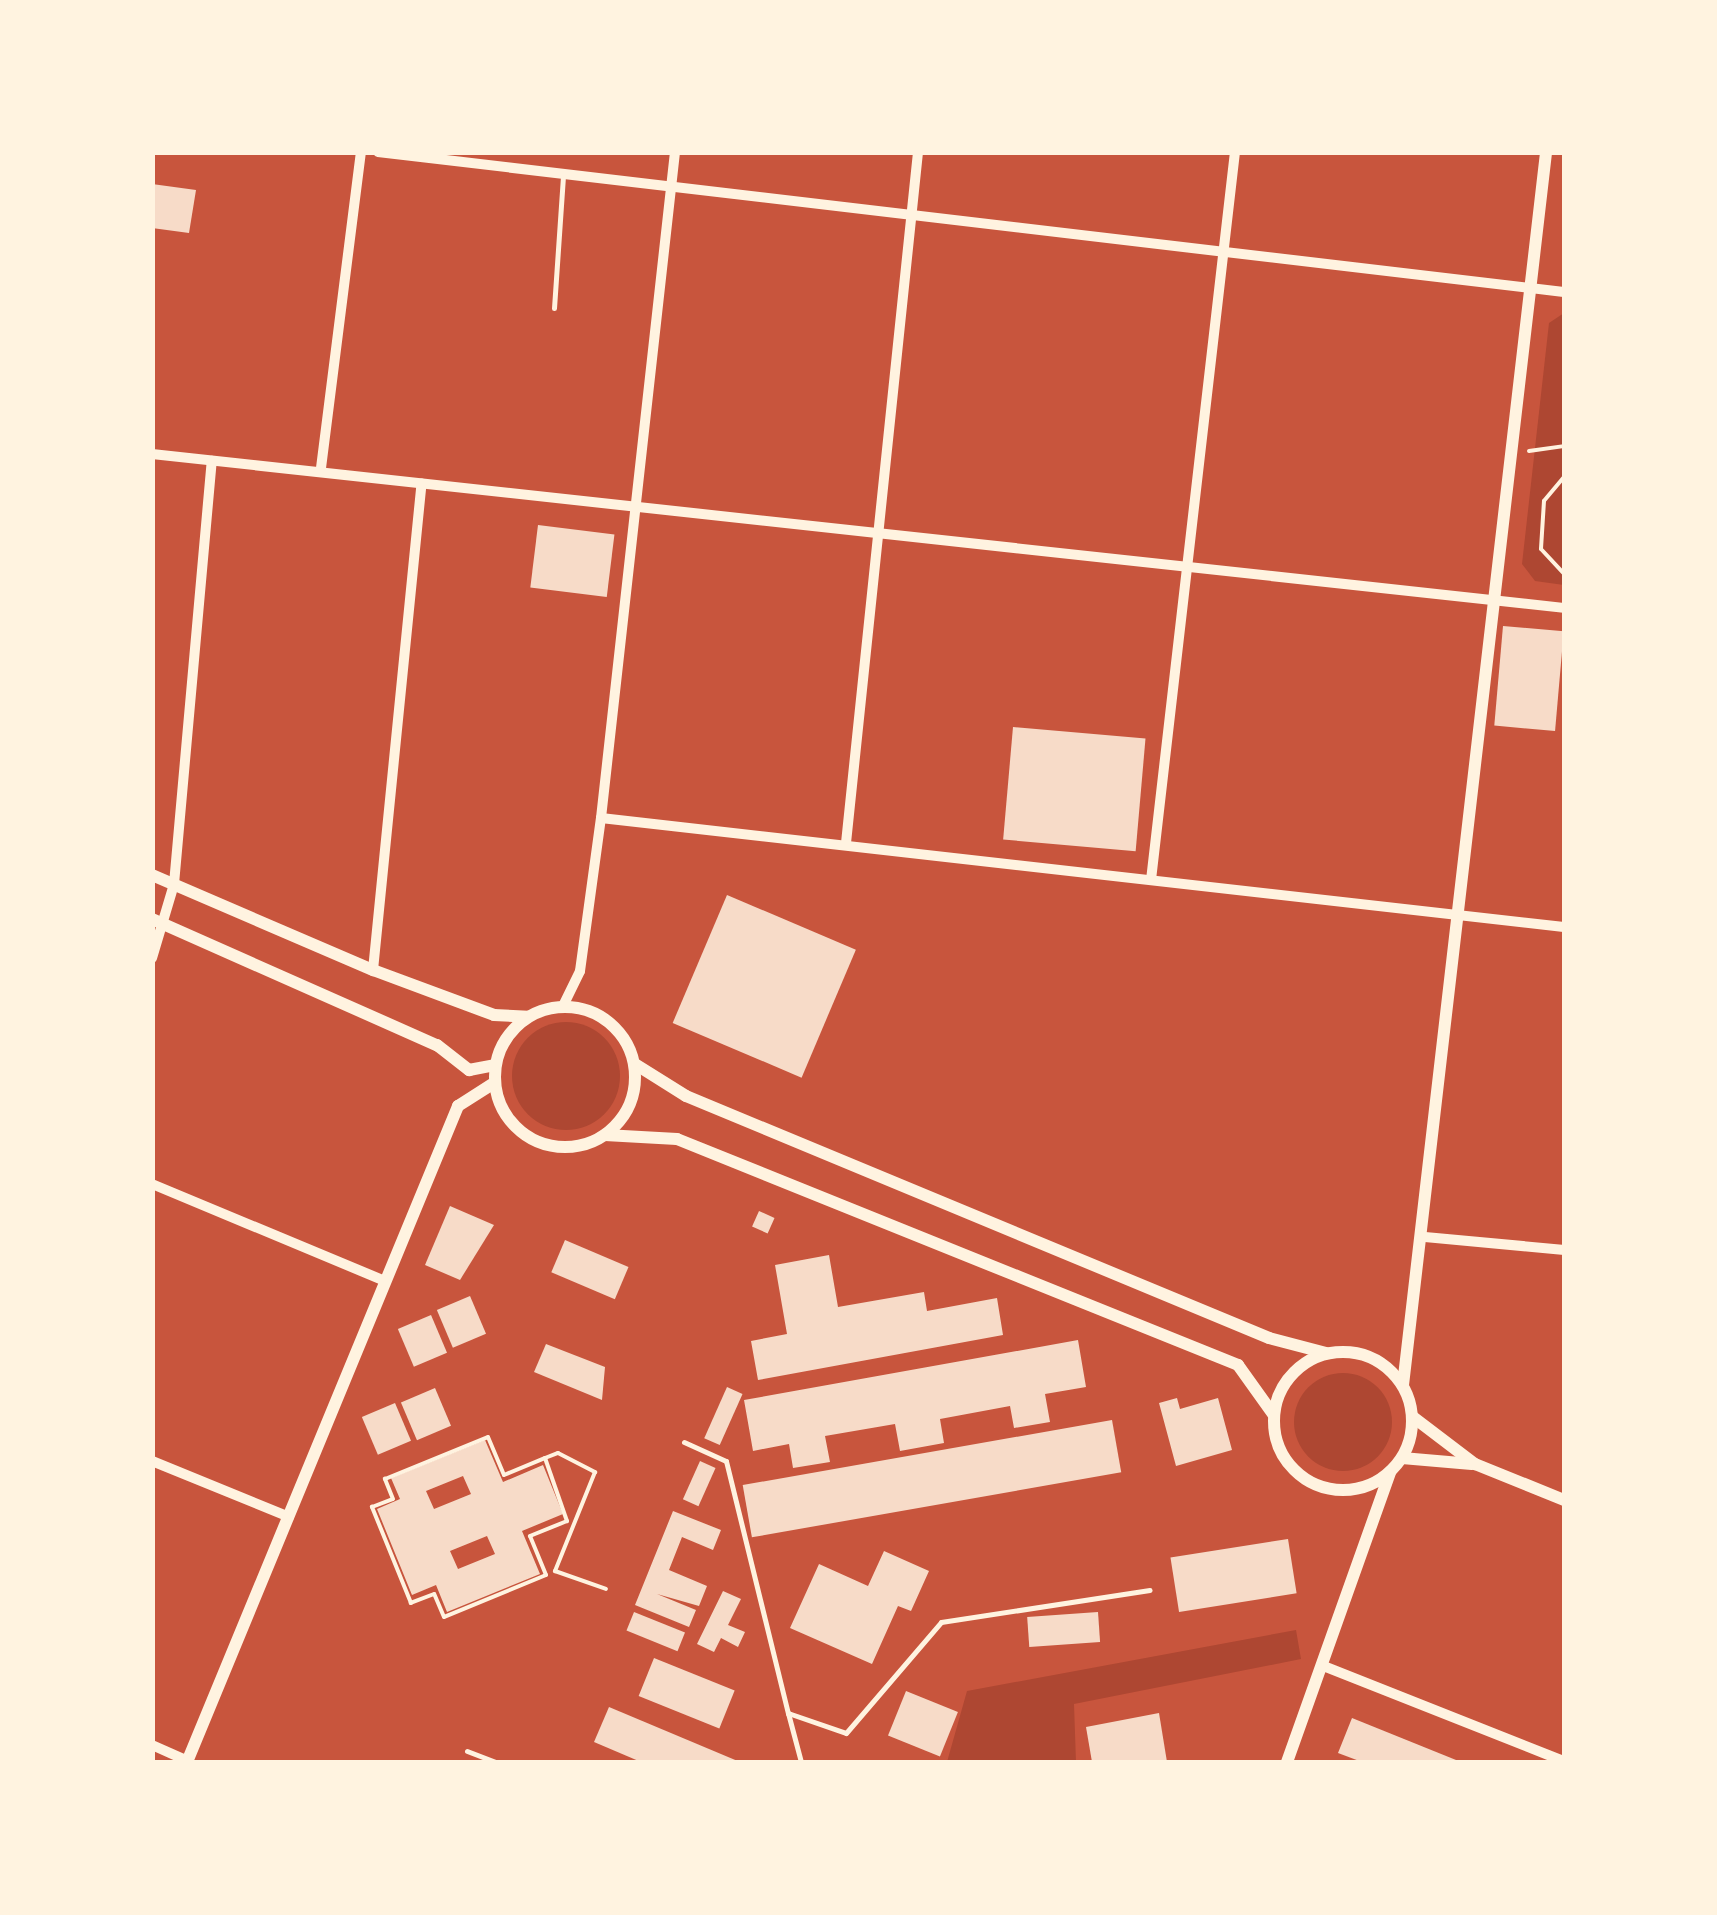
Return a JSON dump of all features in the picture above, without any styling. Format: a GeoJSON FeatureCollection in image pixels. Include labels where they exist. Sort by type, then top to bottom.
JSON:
{"type":"FeatureCollection","features":[{"type":"Feature","properties":{"kind":"street"},"geometry":{"type":"LineString","coordinates":[[321,468],[360,152]]}},
{"type":"Feature","properties":{"kind":"street"},"geometry":{"type":"LineString","coordinates":[[378,152],[563,178],[1224,250],[1564,292]]}},
{"type":"Feature","properties":{"kind":"street"},"geometry":{"type":"LineString","coordinates":[[564,1006],[580,971],[600,818],[675,152]]}},
{"type":"Feature","properties":{"kind":"street"},"geometry":{"type":"LineString","coordinates":[[846,843],[918,152]]}},
{"type":"Feature","properties":{"kind":"street"},"geometry":{"type":"LineString","coordinates":[[1151,880],[1235,152]]}},
{"type":"Feature","properties":{"kind":"street"},"geometry":{"type":"LineString","coordinates":[[1287,1762],[1326,1668],[1390,1473],[1402,1458],[1413,1417],[1403,1385],[1425,1237],[1546,152]]}},
{"type":"Feature","properties":{"kind":"street"},"geometry":{"type":"LineString","coordinates":[[152,454],[321,468],[422,483],[638,500],[881,527],[1187,568],[1564,608]]}},
{"type":"Feature","properties":{"kind":"street"},"geometry":{"type":"LineString","coordinates":[[152,958],[167,925],[174,884],[212,460]]}},
{"type":"Feature","properties":{"kind":"street"},"geometry":{"type":"LineString","coordinates":[[373,970],[422,483]]}},
{"type":"Feature","properties":{"kind":"street"},"geometry":{"type":"LineString","coordinates":[[600,818],[846,843],[1564,928]]}},
{"type":"Feature","properties":{"kind":"street"},"geometry":{"type":"LineString","coordinates":[[152,875],[373,970],[494,1015],[528,1016],[564,1006],[608,1019],[635,1064],[686,1096],[1269,1338],[1326,1353],[1370,1356],[1403,1385]]}},
{"type":"Feature","properties":{"kind":"street"},"geometry":{"type":"LineString","coordinates":[[152,919],[437,1045],[469,1070],[495,1065]]}},
{"type":"Feature","properties":{"kind":"street"},"geometry":{"type":"LineString","coordinates":[[528,1016],[495,1065],[494,1083],[501,1106],[535,1141],[570,1146],[605,1135],[676,1139],[1238,1365],[1273,1414],[1284,1460],[1301,1478],[1346,1491],[1390,1473]]}},
{"type":"Feature","properties":{"kind":"street"},"geometry":{"type":"LineString","coordinates":[[605,1135],[632,1100],[635,1064]]}},
{"type":"Feature","properties":{"kind":"street"},"geometry":{"type":"LineString","coordinates":[[152,1746],[188,1762],[383,1280],[458,1106],[494,1083]]}},
{"type":"Feature","properties":{"kind":"street"},"geometry":{"type":"LineString","coordinates":[[152,1184],[383,1280]]}},
{"type":"Feature","properties":{"kind":"street"},"geometry":{"type":"LineString","coordinates":[[1425,1237],[1564,1250]]}},
{"type":"Feature","properties":{"kind":"street"},"geometry":{"type":"LineString","coordinates":[[1273,1414],[1290,1375],[1326,1353]]}},
{"type":"Feature","properties":{"kind":"street"},"geometry":{"type":"LineString","coordinates":[[1413,1417],[1474,1464],[1564,1500]]}},
{"type":"Feature","properties":{"kind":"street"},"geometry":{"type":"LineString","coordinates":[[1402,1458],[1474,1464]]}},
{"type":"Feature","properties":{"kind":"street"},"geometry":{"type":"LineString","coordinates":[[152,1461],[289,1517]]}},
{"type":"Feature","properties":{"kind":"street"},"geometry":{"type":"LineString","coordinates":[[1326,1668],[1564,1760]]}},
{"type":"Feature","properties":{"kind":"lane"},"geometry":{"type":"LineString","coordinates":[[554,308],[563,178]]}},
{"type":"Feature","properties":{"kind":"lane"},"geometry":{"type":"LineString","coordinates":[[684,1442],[726,1461],[801,1762]]}},
{"type":"Feature","properties":{"kind":"lane"},"geometry":{"type":"LineString","coordinates":[[788,1714],[846,1733],[941,1622],[1150,1590]]}},
{"type":"Feature","properties":{"kind":"lane"},"geometry":{"type":"LineString","coordinates":[[466,1751],[495,1762]]}},
{"type":"Feature","properties":{"kind":"path"},"geometry":{"type":"LineString","coordinates":[[1514,452],[1564,446]]}},
{"type":"Feature","properties":{"kind":"path"},"geometry":{"type":"LineString","coordinates":[[1564,477],[1544,501],[1541,549],[1564,574]]}},
{"type":"Feature","properties":{"kind":"path"},"geometry":{"type":"LineString","coordinates":[[574,1524],[567,1521],[530,1536],[546,1576],[444,1617],[434,1594],[411,1603],[372,1508],[393,1499],[385,1479],[488,1436],[504,1475],[558,1454],[596,1472],[555,1571],[606,1589]]}},
{"type":"Feature","properties":{"kind":"path"},"geometry":{"type":"LineString","coordinates":[[545,1458],[567,1521]]}},
{"type":"Feature","properties":{"kind":"shaded area"},"geometry":{"type":"Polygon","coordinates":[[[1564,313],[1564,585],[1535,581],[1522,564],[1549,323],[1564,313]]]}},
{"type":"Feature","properties":{"kind":"shaded area"},"geometry":{"type":"Polygon","coordinates":[[[566,1022],[587,1026],[604,1038],[616,1055],[620,1076],[616,1097],[604,1114],[587,1126],[566,1130],[545,1126],[528,1114],[516,1097],[512,1076],[516,1055],[528,1038],[545,1026],[566,1022]]]}},
{"type":"Feature","properties":{"kind":"shaded area"},"geometry":{"type":"Polygon","coordinates":[[[1343,1373],[1362,1377],[1378,1387],[1388,1403],[1392,1422],[1388,1441],[1378,1457],[1362,1467],[1343,1471],[1324,1467],[1308,1457],[1298,1441],[1294,1422],[1298,1403],[1308,1387],[1324,1377],[1343,1373]]]}},
{"type":"Feature","properties":{"kind":"shaded area"},"geometry":{"type":"Polygon","coordinates":[[[1296,1630],[1301,1659],[1074,1704],[1076,1762],[947,1762],[967,1691],[1296,1630]]]}},
{"type":"Feature","properties":{"kind":"building"},"geometry":{"type":"Polygon","coordinates":[[[152,184],[196,190],[189,233],[152,228],[152,184]]]}},
{"type":"Feature","properties":{"kind":"building"},"geometry":{"type":"Polygon","coordinates":[[[538,525],[614,534],[607,597],[530,588],[538,525]]]}},
{"type":"Feature","properties":{"kind":"building"},"geometry":{"type":"Polygon","coordinates":[[[1503,626],[1564,631],[1555,731],[1494,726],[1503,626]]]}},
{"type":"Feature","properties":{"kind":"building"},"geometry":{"type":"Polygon","coordinates":[[[1013,727],[1145,739],[1136,851],[1003,840],[1013,727]]]}},
{"type":"Feature","properties":{"kind":"building"},"geometry":{"type":"Polygon","coordinates":[[[727,895],[856,950],[802,1078],[673,1023],[727,895]]]}},
{"type":"Feature","properties":{"kind":"building"},"geometry":{"type":"Polygon","coordinates":[[[450,1206],[494,1225],[460,1280],[425,1265],[450,1206]]]}},
{"type":"Feature","properties":{"kind":"building"},"geometry":{"type":"Polygon","coordinates":[[[759,1211],[775,1218],[768,1233],[752,1227],[759,1211]]]}},
{"type":"Feature","properties":{"kind":"building"},"geometry":{"type":"Polygon","coordinates":[[[565,1240],[629,1267],[615,1299],[551,1272],[565,1240]]]}},
{"type":"Feature","properties":{"kind":"building"},"geometry":{"type":"Polygon","coordinates":[[[829,1255],[838,1307],[924,1292],[927,1311],[997,1298],[1003,1335],[758,1380],[751,1341],[787,1334],[775,1265],[829,1255]]]}},
{"type":"Feature","properties":{"kind":"building"},"geometry":{"type":"Polygon","coordinates":[[[470,1296],[486,1334],[453,1348],[437,1310],[470,1296]]]}},
{"type":"Feature","properties":{"kind":"building"},"geometry":{"type":"Polygon","coordinates":[[[431,1315],[447,1353],[414,1367],[398,1329],[431,1315]]]}},
{"type":"Feature","properties":{"kind":"building"},"geometry":{"type":"Polygon","coordinates":[[[1078,1340],[1086,1387],[1045,1394],[1050,1422],[1014,1428],[1010,1406],[940,1419],[944,1443],[900,1451],[895,1424],[825,1436],[830,1462],[793,1468],[789,1444],[753,1451],[744,1400],[1078,1340]]]}},
{"type":"Feature","properties":{"kind":"building"},"geometry":{"type":"Polygon","coordinates":[[[546,1344],[605,1367],[602,1400],[534,1372],[546,1344]]]}},
{"type":"Feature","properties":{"kind":"building"},"geometry":{"type":"Polygon","coordinates":[[[727,1387],[743,1394],[720,1445],[704,1438],[727,1387]]]}},
{"type":"Feature","properties":{"kind":"building"},"geometry":{"type":"Polygon","coordinates":[[[435,1388],[451,1426],[417,1440],[401,1402],[435,1388]]]}},
{"type":"Feature","properties":{"kind":"building"},"geometry":{"type":"Polygon","coordinates":[[[1177,1398],[1180,1409],[1218,1398],[1232,1450],[1176,1466],[1159,1403],[1177,1398]]]}},
{"type":"Feature","properties":{"kind":"building"},"geometry":{"type":"Polygon","coordinates":[[[395,1403],[411,1441],[378,1455],[362,1417],[395,1403]]]}},
{"type":"Feature","properties":{"kind":"building"},"geometry":{"type":"Polygon","coordinates":[[[1112,1420],[1121,1472],[752,1537],[743,1485],[1112,1420]]]}},
{"type":"Feature","properties":{"kind":"building"},"geometry":{"type":"Polygon","coordinates":[[[485,1440],[503,1482],[543,1465],[563,1514],[522,1531],[540,1574],[447,1612],[436,1585],[412,1595],[377,1509],[400,1499],[391,1478],[485,1440]],[[463,1476],[426,1491],[434,1509],[471,1494],[463,1476]],[[487,1536],[450,1551],[458,1569],[495,1554],[487,1536]]]}},
{"type":"Feature","properties":{"kind":"building"},"geometry":{"type":"Polygon","coordinates":[[[700,1461],[716,1468],[698,1506],[683,1499],[700,1461]]]}},
{"type":"Feature","properties":{"kind":"building"},"geometry":{"type":"Polygon","coordinates":[[[673,1511],[721,1530],[713,1550],[682,1537],[669,1570],[707,1586],[699,1606],[657,1594],[696,1610],[689,1627],[635,1605],[673,1511]]]}},
{"type":"Feature","properties":{"kind":"building"},"geometry":{"type":"Polygon","coordinates":[[[1288,1539],[1297,1593],[1179,1612],[1170,1558],[1288,1539]]]}},
{"type":"Feature","properties":{"kind":"building"},"geometry":{"type":"Polygon","coordinates":[[[884,1551],[929,1571],[911,1611],[898,1606],[872,1664],[790,1628],[819,1564],[868,1586],[884,1551]]]}},
{"type":"Feature","properties":{"kind":"building"},"geometry":{"type":"Polygon","coordinates":[[[723,1591],[741,1599],[728,1625],[745,1632],[738,1647],[721,1638],[714,1652],[697,1644],[723,1591]]]}},
{"type":"Feature","properties":{"kind":"building"},"geometry":{"type":"Polygon","coordinates":[[[634,1612],[685,1633],[678,1651],[627,1631],[634,1612]]]}},
{"type":"Feature","properties":{"kind":"building"},"geometry":{"type":"Polygon","coordinates":[[[1098,1612],[1100,1642],[1029,1647],[1027,1617],[1098,1612]]]}},
{"type":"Feature","properties":{"kind":"building"},"geometry":{"type":"Polygon","coordinates":[[[654,1658],[735,1691],[719,1729],[639,1696],[654,1658]]]}},
{"type":"Feature","properties":{"kind":"building"},"geometry":{"type":"Polygon","coordinates":[[[906,1691],[958,1712],[940,1756],[888,1736],[906,1691]]]}},
{"type":"Feature","properties":{"kind":"building"},"geometry":{"type":"Polygon","coordinates":[[[609,1707],[740,1762],[641,1762],[594,1742],[609,1707]]]}},
{"type":"Feature","properties":{"kind":"building"},"geometry":{"type":"Polygon","coordinates":[[[1159,1713],[1167,1762],[1092,1762],[1086,1727],[1159,1713]]]}},
{"type":"Feature","properties":{"kind":"building"},"geometry":{"type":"Polygon","coordinates":[[[1352,1718],[1461,1762],[1362,1762],[1338,1753],[1352,1718]]]}}]}
